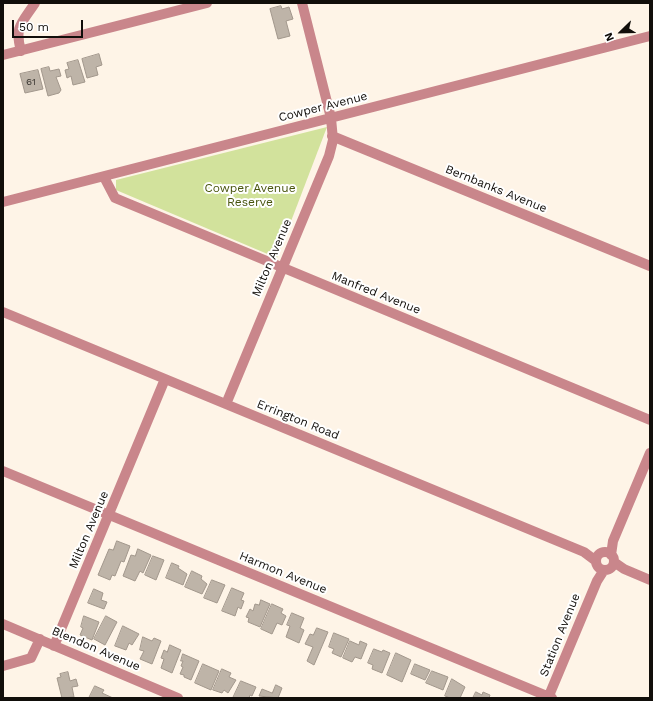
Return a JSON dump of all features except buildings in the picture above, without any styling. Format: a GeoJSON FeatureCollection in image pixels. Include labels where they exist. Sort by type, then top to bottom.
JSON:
{"type":"FeatureCollection","features":[{"type":"Feature","properties":{"kind":"street"},"geometry":{"type":"LineString","coordinates":[[22,50],[17,36],[18,29],[35,3]]}},
{"type":"Feature","properties":{"kind":"street"},"geometry":{"type":"LineString","coordinates":[[3,55],[207,3]]}},
{"type":"Feature","properties":{"kind":"street","name":"Milton Avenue"},"geometry":{"type":"LineString","coordinates":[[226,404],[329,156],[332,136],[331,118],[302,3]]}},
{"type":"Feature","properties":{"kind":"street","name":"Cowper Avenue"},"geometry":{"type":"LineString","coordinates":[[3,202],[650,36]]}},
{"type":"Feature","properties":{"kind":"street","name":"Bernbanks Avenue"},"geometry":{"type":"LineString","coordinates":[[332,136],[650,266]]}},
{"type":"Feature","properties":{"kind":"street","name":"Manfred Avenue"},"geometry":{"type":"LineString","coordinates":[[104,177],[115,198],[650,420]]}},
{"type":"Feature","properties":{"kind":"street","name":"Errington Road"},"geometry":{"type":"LineString","coordinates":[[3,312],[650,580]]}},
{"type":"Feature","properties":{"kind":"street","name":"Milton Avenue"},"geometry":{"type":"LineString","coordinates":[[54,646],[165,379]]}},
{"type":"Feature","properties":{"kind":"street","name":"Station Avenue"},"geometry":{"type":"LineString","coordinates":[[550,698],[650,453]]}},
{"type":"Feature","properties":{"kind":"street","name":"Harmon Avenue"},"geometry":{"type":"LineString","coordinates":[[3,471],[550,698]]}},
{"type":"Feature","properties":{"kind":"street","name":"Blendon Avenue"},"geometry":{"type":"LineString","coordinates":[[3,624],[178,698]]}},
{"type":"Feature","properties":{"kind":"street"},"geometry":{"type":"LineString","coordinates":[[3,666],[31,658],[40,639]]}},
{"type":"Feature","properties":{"kind":"green space","name":"Cowper Avenue Reserve"},"geometry":{"type":"Polygon","coordinates":[[[327,127],[277,258],[116,190],[116,180],[327,127]]]}}]}
